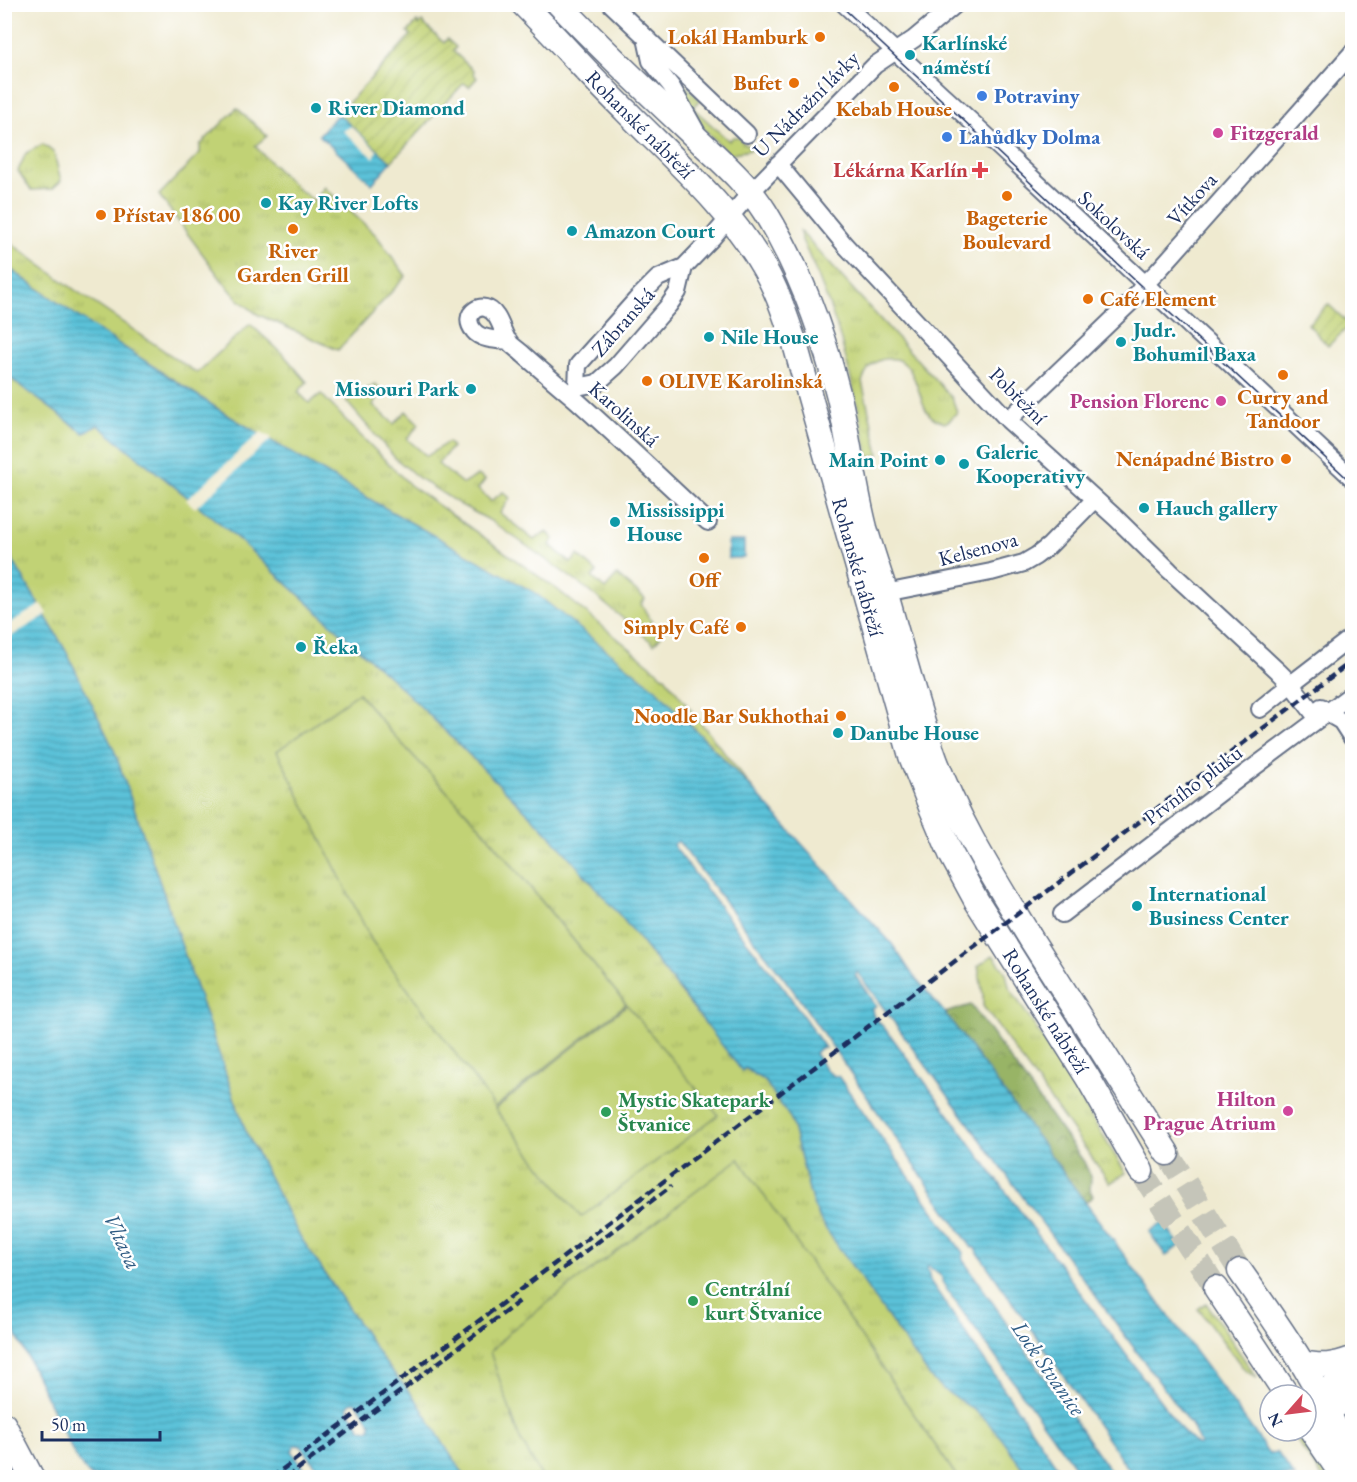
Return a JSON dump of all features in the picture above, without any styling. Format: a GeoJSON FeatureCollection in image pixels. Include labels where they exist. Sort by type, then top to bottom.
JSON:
{"type":"FeatureCollection","features":[{"type":"Feature","properties":{"kind":"main road","name":"Rohanské nábřeží"},"geometry":{"type":"LineString","coordinates":[[523,4],[695,181],[749,243],[764,268],[777,294],[795,344],[911,756],[931,807],[951,854],[976,900],[1088,1078],[1141,1171]]}},
{"type":"Feature","properties":{"kind":"main road","name":"Rohanské nábřeží"},"geometry":{"type":"LineString","coordinates":[[559,4],[751,192],[770,221],[792,263],[816,321],[838,397],[865,527],[931,749],[956,808],[1000,889],[1167,1153]]}},
{"type":"Feature","properties":{"kind":"main road"},"geometry":{"type":"LineString","coordinates":[[1240,1271],[1302,1363],[1306,1383]]}},
{"type":"Feature","properties":{"kind":"main road"},"geometry":{"type":"LineString","coordinates":[[1216,1288],[1279,1383]]}},
{"type":"Feature","properties":{"kind":"main road"},"geometry":{"type":"LineString","coordinates":[[1302,1363],[1327,1366],[1353,1359]]}},
{"type":"Feature","properties":{"kind":"main road"},"geometry":{"type":"LineString","coordinates":[[1318,1405],[1327,1391],[1353,1372]]}},
{"type":"Feature","properties":{"kind":"main road"},"geometry":{"type":"LineString","coordinates":[[1318,1411],[1353,1396]]}},
{"type":"Feature","properties":{"kind":"main road"},"geometry":{"type":"LineString","coordinates":[[1318,1418],[1343,1442],[1353,1458]]}},
{"type":"Feature","properties":{"kind":"main road"},"geometry":{"type":"LineString","coordinates":[[1318,1423],[1344,1478]]}},
{"type":"Feature","properties":{"kind":"main road"},"geometry":{"type":"LineString","coordinates":[[4,1425],[29,1473]]}},
{"type":"Feature","properties":{"kind":"street"},"geometry":{"type":"LineString","coordinates":[[611,4],[747,135]]}},
{"type":"Feature","properties":{"kind":"street","name":"Sokolovská"},"geometry":{"type":"LineString","coordinates":[[844,4],[1353,478]]}},
{"type":"Feature","properties":{"kind":"street"},"geometry":{"type":"LineString","coordinates":[[895,51],[914,39],[956,4]]}},
{"type":"Feature","properties":{"kind":"street"},"geometry":{"type":"LineString","coordinates":[[646,38],[651,61],[671,86],[703,145]]}},
{"type":"Feature","properties":{"kind":"street","name":"U Nádražní lávky"},"geometry":{"type":"LineString","coordinates":[[728,218],[875,65],[895,51]]}},
{"type":"Feature","properties":{"kind":"street","name":"Vítkova"},"geometry":{"type":"LineString","coordinates":[[1008,420],[1132,301],[1353,53]]}},
{"type":"Feature","properties":{"kind":"street","name":"Pobřežní"},"geometry":{"type":"LineString","coordinates":[[778,164],[845,245],[1008,420],[1295,681],[1322,716],[1341,722],[1353,738]]}},
{"type":"Feature","properties":{"kind":"street","name":"Zábranská"},"geometry":{"type":"LineString","coordinates":[[684,267],[678,292],[616,366],[597,383],[573,391],[578,365],[629,308],[658,278],[684,267],[728,218]]}},
{"type":"Feature","properties":{"kind":"street","name":"Karolinská"},"geometry":{"type":"LineString","coordinates":[[509,341],[573,391],[708,522]]}},
{"type":"Feature","properties":{"kind":"street","name":"Kelsenova"},"geometry":{"type":"LineString","coordinates":[[885,593],[991,572],[1024,563],[1049,546],[1095,499]]}},
{"type":"Feature","properties":{"kind":"street"},"geometry":{"type":"LineString","coordinates":[[1260,709],[1353,637]]}},
{"type":"Feature","properties":{"kind":"street","name":"Prvního pluku"},"geometry":{"type":"LineString","coordinates":[[1062,914],[1353,694]]}},
{"type":"Feature","properties":{"kind":"green space"},"geometry":{"type":"Polygon","coordinates":[[[417,22],[419,25],[422,22],[444,43],[447,39],[456,47],[453,51],[474,71],[477,78],[469,87],[464,83],[391,162],[338,114],[411,35],[408,32],[417,22]]]}},
{"type":"Feature","properties":{"kind":"green space"},"geometry":{"type":"Polygon","coordinates":[[[657,59],[700,99],[693,108],[729,141],[737,137],[752,149],[730,155],[704,129],[657,59]]]}},
{"type":"Feature","properties":{"kind":"green space"},"geometry":{"type":"Polygon","coordinates":[[[237,108],[267,136],[255,146],[275,167],[299,190],[315,201],[324,187],[376,235],[406,276],[338,350],[257,314],[238,299],[159,195],[200,153],[200,145],[237,108]]]}},
{"type":"Feature","properties":{"kind":"green space"},"geometry":{"type":"Polygon","coordinates":[[[43,144],[54,153],[61,181],[52,189],[31,190],[18,171],[26,153],[43,144]]]}},
{"type":"Feature","properties":{"kind":"green space"},"geometry":{"type":"Polygon","coordinates":[[[800,231],[952,398],[957,412],[950,420],[945,423],[928,413],[914,377],[903,363],[895,359],[879,360],[870,367],[862,382],[879,454],[869,458],[836,324],[800,231]]]}},
{"type":"Feature","properties":{"kind":"green space"},"geometry":{"type":"Polygon","coordinates":[[[4,238],[75,290],[197,373],[250,324],[283,354],[307,382],[298,392],[309,403],[321,394],[410,485],[558,590],[665,677],[755,792],[658,691],[535,593],[226,414],[96,329],[5,265],[4,238]]]}},
{"type":"Feature","properties":{"kind":"green space"},"geometry":{"type":"Polygon","coordinates":[[[1328,304],[1350,325],[1328,346],[1308,324],[1328,304]]]}},
{"type":"Feature","properties":{"kind":"green space"},"geometry":{"type":"Polygon","coordinates":[[[4,374],[84,433],[98,425],[227,529],[408,694],[551,836],[623,919],[742,1070],[745,1068],[765,1081],[791,1119],[812,1201],[821,1222],[931,1378],[942,1389],[973,1409],[993,1428],[1028,1477],[957,1477],[739,1160],[513,1329],[491,1352],[520,1439],[544,1477],[466,1477],[417,1401],[383,1360],[299,1235],[246,1132],[114,750],[66,651],[5,547],[4,374]],[[358,693],[277,751],[626,1004],[483,830],[389,730],[358,693]]]}},
{"type":"Feature","properties":{"kind":"green space"},"geometry":{"type":"Polygon","coordinates":[[[375,384],[381,389],[373,405],[394,424],[406,411],[419,424],[407,439],[427,456],[448,442],[452,447],[438,464],[463,484],[478,475],[485,480],[478,489],[491,501],[503,492],[510,498],[500,513],[534,540],[547,532],[554,539],[550,545],[571,563],[578,555],[597,572],[592,577],[605,589],[617,575],[645,599],[641,604],[652,623],[649,626],[661,636],[654,644],[587,589],[489,520],[420,479],[395,458],[346,401],[375,384]]]}},
{"type":"Feature","properties":{"kind":"green space"},"geometry":{"type":"Polygon","coordinates":[[[358,693],[389,730],[483,830],[626,1004],[495,1107],[372,941],[277,751],[358,693]]]}},
{"type":"Feature","properties":{"kind":"green space"},"geometry":{"type":"Polygon","coordinates":[[[993,955],[1006,973],[1009,987],[1126,1173],[1110,1183],[983,1006],[978,966],[993,955]]]}},
{"type":"Feature","properties":{"kind":"green space","name":"Mystic Skatepark Štvanice"},"geometry":{"type":"Polygon","coordinates":[[[627,1005],[718,1115],[581,1217],[495,1109],[627,1005]]]}},
{"type":"Feature","properties":{"kind":"green space"},"geometry":{"type":"Polygon","coordinates":[[[971,1005],[1084,1162],[1091,1177],[1090,1190],[1093,1196],[1085,1203],[945,1013],[971,1005]]]}},
{"type":"Feature","properties":{"kind":"green space","name":"Centrální kurt Štvanice"},"geometry":{"type":"Polygon","coordinates":[[[739,1159],[957,1477],[542,1477],[520,1439],[490,1352],[513,1329],[739,1159]]]}},
{"type":"Feature","properties":{"kind":"green space"},"geometry":{"type":"Polygon","coordinates":[[[1206,1303],[1257,1378],[1246,1371],[1198,1309],[1206,1303]]]}},
{"type":"Feature","properties":{"kind":"green space"},"geometry":{"type":"Polygon","coordinates":[[[1298,1443],[1308,1443],[1331,1477],[1322,1477],[1298,1443]]]}},
{"type":"Feature","properties":{"kind":"water"},"geometry":{"type":"Polygon","coordinates":[[[338,114],[391,162],[372,184],[319,135],[338,114]]]}},
{"type":"Feature","properties":{"kind":"water"},"geometry":{"type":"Polygon","coordinates":[[[4,265],[224,413],[535,593],[658,691],[755,792],[892,944],[1255,1433],[1258,1443],[1261,1443],[1269,1454],[1277,1452],[1295,1477],[1134,1477],[793,990],[678,841],[673,845],[784,988],[825,1048],[820,1048],[815,1053],[823,1065],[828,1072],[838,1076],[963,1253],[963,1260],[1114,1477],[1082,1477],[947,1290],[941,1276],[928,1266],[930,1281],[1064,1477],[1028,1477],[993,1428],[973,1409],[942,1389],[931,1378],[821,1222],[812,1201],[791,1119],[765,1081],[745,1068],[742,1071],[623,919],[551,836],[408,694],[227,529],[98,425],[84,433],[5,374],[4,265]],[[857,972],[855,975],[876,1006],[872,1009],[873,1015],[891,1036],[1184,1433],[1198,1446],[1200,1444],[1193,1428],[857,972]]]}},
{"type":"Feature","properties":{"kind":"water"},"geometry":{"type":"Polygon","coordinates":[[[728,541],[744,541],[744,558],[728,558],[728,541]]]}},
{"type":"Feature","properties":{"kind":"water","name":"Vltava"},"geometry":{"type":"Polygon","coordinates":[[[5,547],[66,651],[114,750],[246,1132],[299,1235],[383,1360],[417,1401],[466,1477],[91,1477],[77,1460],[5,1311],[5,547]],[[355,1402],[348,1406],[349,1411],[362,1429],[370,1429],[371,1423],[355,1402]],[[295,1445],[292,1451],[305,1470],[314,1471],[315,1465],[301,1446],[295,1445]]]}},
{"type":"Feature","properties":{"kind":"water"},"geometry":{"type":"Polygon","coordinates":[[[1163,1222],[1180,1245],[1166,1256],[1149,1232],[1163,1222]]]}},
{"type":"Feature","properties":{"kind":"pier"},"geometry":{"type":"Polygon","coordinates":[[[351,126],[377,150],[374,158],[343,131],[351,126]]]}},
{"type":"Feature","properties":{"kind":"pier"},"geometry":{"type":"Polygon","coordinates":[[[261,432],[272,438],[195,508],[186,500],[261,432]]]}},
{"type":"Feature","properties":{"kind":"pier"},"geometry":{"type":"Polygon","coordinates":[[[42,604],[48,614],[5,640],[5,626],[42,604]]]}},
{"type":"Feature","properties":{"kind":"tunnel"},"geometry":{"type":"LineString","coordinates":[[1167,1153],[1240,1271]]}},
{"type":"Feature","properties":{"kind":"tunnel"},"geometry":{"type":"LineString","coordinates":[[1141,1171],[1216,1288]]}},
{"type":"Feature","properties":{"kind":"tram line"},"geometry":{"type":"LineString","coordinates":[[839,4],[1352,483]]}},
{"type":"Feature","properties":{"kind":"tram line"},"geometry":{"type":"LineString","coordinates":[[4,1466],[10,1478]]}},
{"type":"Feature","properties":{"kind":"railway"},"geometry":{"type":"LineString","coordinates":[[271,1478],[1352,661]]}},
{"type":"Feature","properties":{"kind":"railway"},"geometry":{"type":"LineString","coordinates":[[552,1277],[671,1186]]}},
{"type":"Feature","properties":{"kind":"railway"},"geometry":{"type":"LineString","coordinates":[[286,1478],[521,1300]]}},
{"type":"Feature","properties":{"kind":"place","name":"Lokál Hamburk"},"geometry":{"type":"Point","coordinates":[820,37]}},
{"type":"Feature","properties":{"kind":"place","name":"Karlínské náměstí"},"geometry":{"type":"Point","coordinates":[910,55]}},
{"type":"Feature","properties":{"kind":"place","name":"Bufet"},"geometry":{"type":"Point","coordinates":[794,83]}},
{"type":"Feature","properties":{"kind":"place","name":"Kebab House"},"geometry":{"type":"Point","coordinates":[894,87]}},
{"type":"Feature","properties":{"kind":"place","name":"Potraviny"},"geometry":{"type":"Point","coordinates":[982,96]}},
{"type":"Feature","properties":{"kind":"place","name":"River Diamond"},"geometry":{"type":"Point","coordinates":[316,108]}},
{"type":"Feature","properties":{"kind":"place","name":"Fitzgerald"},"geometry":{"type":"Point","coordinates":[1218,133]}},
{"type":"Feature","properties":{"kind":"place","name":"Lahůdky Dolma"},"geometry":{"type":"Point","coordinates":[947,137]}},
{"type":"Feature","properties":{"kind":"place","name":"Lékárna Karlín"},"geometry":{"type":"Point","coordinates":[980,170]}},
{"type":"Feature","properties":{"kind":"place","name":"Bageterie Boulevard"},"geometry":{"type":"Point","coordinates":[1007,196]}},
{"type":"Feature","properties":{"kind":"place","name":"Kay River Lofts"},"geometry":{"type":"Point","coordinates":[266,203]}},
{"type":"Feature","properties":{"kind":"place","name":"Přístav 186 00"},"geometry":{"type":"Point","coordinates":[101,215]}},
{"type":"Feature","properties":{"kind":"place","name":"River Garden Grill"},"geometry":{"type":"Point","coordinates":[293,229]}},
{"type":"Feature","properties":{"kind":"place","name":"Amazon Court"},"geometry":{"type":"Point","coordinates":[572,231]}},
{"type":"Feature","properties":{"kind":"place","name":"Café Element"},"geometry":{"type":"Point","coordinates":[1088,299]}},
{"type":"Feature","properties":{"kind":"place","name":"Nile House"},"geometry":{"type":"Point","coordinates":[709,337]}},
{"type":"Feature","properties":{"kind":"place","name":"Judr. Bohumil Baxa"},"geometry":{"type":"Point","coordinates":[1121,342]}},
{"type":"Feature","properties":{"kind":"place","name":"Curry and Tandoor"},"geometry":{"type":"Point","coordinates":[1283,375]}},
{"type":"Feature","properties":{"kind":"place","name":"OLIVE Karolinská"},"geometry":{"type":"Point","coordinates":[647,381]}},
{"type":"Feature","properties":{"kind":"place","name":"Missouri Park"},"geometry":{"type":"Point","coordinates":[471,389]}},
{"type":"Feature","properties":{"kind":"place","name":"Pension Florenc"},"geometry":{"type":"Point","coordinates":[1221,401]}},
{"type":"Feature","properties":{"kind":"place","name":"Nenápadné Bistro"},"geometry":{"type":"Point","coordinates":[1286,459]}},
{"type":"Feature","properties":{"kind":"place","name":"Main Point"},"geometry":{"type":"Point","coordinates":[940,460]}},
{"type":"Feature","properties":{"kind":"place","name":"Galerie Kooperativy"},"geometry":{"type":"Point","coordinates":[964,464]}},
{"type":"Feature","properties":{"kind":"place","name":"Hauch gallery"},"geometry":{"type":"Point","coordinates":[1144,508]}},
{"type":"Feature","properties":{"kind":"place","name":"Mississippi House"},"geometry":{"type":"Point","coordinates":[615,522]}},
{"type":"Feature","properties":{"kind":"place","name":"Off"},"geometry":{"type":"Point","coordinates":[704,558]}},
{"type":"Feature","properties":{"kind":"place","name":"Simply Café"},"geometry":{"type":"Point","coordinates":[741,627]}},
{"type":"Feature","properties":{"kind":"place","name":"Řeka"},"geometry":{"type":"Point","coordinates":[301,647]}},
{"type":"Feature","properties":{"kind":"place","name":"Noodle Bar Sukhothai"},"geometry":{"type":"Point","coordinates":[841,716]}},
{"type":"Feature","properties":{"kind":"place","name":"Danube House"},"geometry":{"type":"Point","coordinates":[838,733]}},
{"type":"Feature","properties":{"kind":"place","name":"International Business Center"},"geometry":{"type":"Point","coordinates":[1137,906]}},
{"type":"Feature","properties":{"kind":"place","name":"Hilton Prague Atrium"},"geometry":{"type":"Point","coordinates":[1288,1111]}},
{"type":"Feature","properties":{"kind":"place","name":"Mystic Skatepark Štvanice"},"geometry":{"type":"Point","coordinates":[606,1112]}},
{"type":"Feature","properties":{"kind":"place","name":"Centrální kurt Štvanice"},"geometry":{"type":"Point","coordinates":[693,1301]}},
{"type":"Feature","properties":{"kind":"water label","name":"Lock Stvanice"},"geometry":{"type":"Point","coordinates":[1049,1368]}}]}
